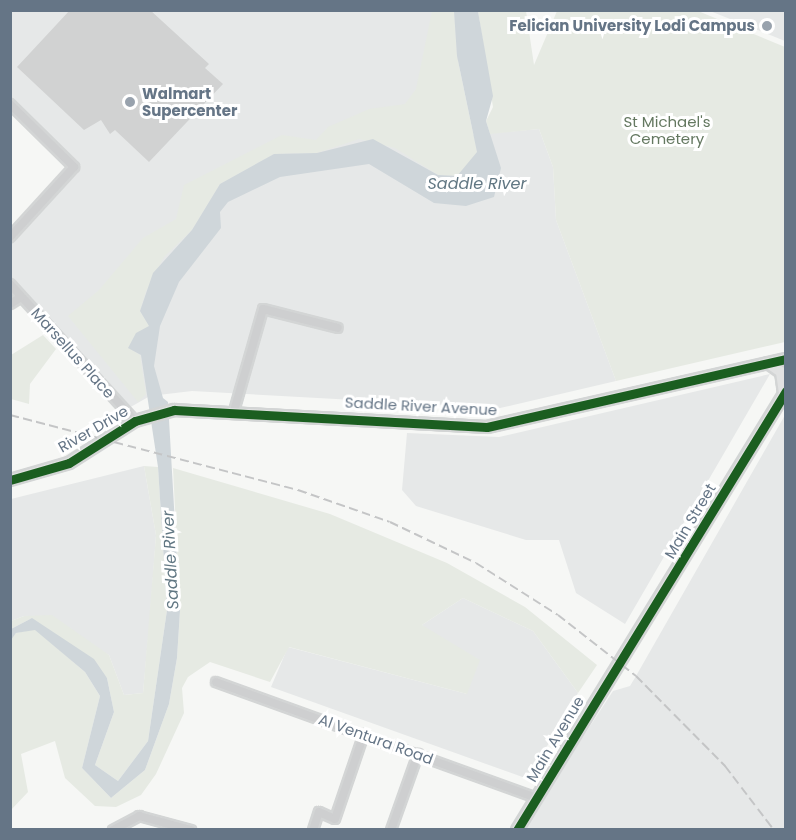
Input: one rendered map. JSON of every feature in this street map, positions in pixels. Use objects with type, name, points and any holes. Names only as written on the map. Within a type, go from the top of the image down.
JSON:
[{"type":"street","points":[[10,104],[74,167],[10,237]]},
{"type":"street","name":"Marsellus Place","points":[[10,284],[138,420]]},
{"type":"street","points":[[10,304],[21,297]]},
{"type":"street","points":[[234,411],[263,309],[338,328]]},
{"type":"street","name":"Saddle River Avenue","points":[[157,414],[177,410],[234,411],[487,427],[786,359]]},
{"type":"street","points":[[768,363],[781,372],[785,393]]},
{"type":"street","name":"Main Street","points":[[618,664],[785,393]]},
{"type":"street","name":"River Drive","points":[[10,480],[69,463],[138,420],[157,414]]},
{"type":"street","name":"Main Avenue","points":[[517,830],[618,664]]},
{"type":"street","name":"Al Ventura Road","points":[[216,682],[536,798]]},
{"type":"street","points":[[313,830],[319,812],[335,819],[364,734]]},
{"type":"street","points":[[391,830],[418,754]]},
{"type":"street","points":[[113,830],[139,816],[185,828]]},
{"type":"shaded area","points":[[11,11],[457,11],[460,136],[539,129],[553,167],[556,220],[616,381],[500,408],[192,391],[150,396],[127,409],[11,283],[10,240],[79,166],[11,102]]},
{"type":"shaded area","name":"Felician University Lodi Campus","points":[[710,11],[785,11],[785,41]]},
{"type":"shaded area","points":[[770,374],[625,624],[576,593],[559,540],[526,540],[416,506],[402,490],[407,433],[499,437]]},
{"type":"shaded area","points":[[785,415],[785,829],[522,830],[613,691],[630,686]]},
{"type":"shaded area","points":[[144,466],[156,535],[150,617],[143,693],[124,695],[109,655],[24,616],[11,621],[11,499]]},
{"type":"shaded area","points":[[463,598],[533,631],[578,693],[528,779],[271,687],[288,647],[467,694],[422,625]]},
{"type":"green space","points":[[432,11],[454,11],[457,56],[477,152],[468,166],[457,176],[438,175],[395,148],[359,139],[317,153],[274,154],[220,184],[192,230],[164,257],[146,291],[140,311],[149,326],[129,348],[140,355],[146,394],[138,402],[68,316],[99,290],[143,238],[176,219],[184,185],[282,135],[316,140],[328,127],[369,109],[405,104],[416,89]]},
{"type":"green space","name":"St Michael's Cemetery","points":[[478,11],[526,11],[534,65],[557,11],[698,11],[785,47],[785,342],[616,381],[556,220],[553,167],[539,129],[490,134],[486,121],[493,107]]},
{"type":"green space","points":[[43,335],[56,349],[30,384],[29,404],[11,399],[11,355]]},
{"type":"green space","points":[[144,466],[158,467],[167,610],[148,741],[118,781],[95,765],[114,712],[107,678],[32,618],[11,629],[11,621],[24,616],[52,615],[109,655],[124,695],[143,693],[156,535]]},
{"type":"green space","points":[[173,468],[330,514],[447,563],[525,607],[597,665],[578,693],[533,631],[463,598],[422,625],[480,660],[467,694],[289,647],[270,682],[210,662],[188,677],[182,688],[184,713],[156,774],[141,795],[116,807],[95,806],[65,778],[55,741],[21,754],[28,792],[11,810],[10,640],[16,633],[35,629],[85,672],[100,696],[82,768],[111,798],[145,770],[169,704],[177,658],[180,611]]},
{"type":"water","name":"Saddle River","points":[[454,11],[478,11],[493,96],[486,121],[501,168],[494,197],[466,206],[434,203],[369,164],[280,177],[228,202],[220,212],[221,228],[179,282],[160,326],[154,366],[163,398],[168,402],[180,611],[177,658],[169,704],[145,770],[111,798],[82,768],[100,696],[85,672],[35,630],[16,633],[11,640],[11,629],[32,618],[94,659],[107,678],[114,712],[95,765],[118,781],[148,741],[167,610],[158,467],[141,355],[128,348],[136,333],[149,326],[140,311],[153,273],[192,230],[220,184],[274,154],[317,153],[373,139],[438,175],[457,176],[477,152],[457,56]]},
{"type":"building","name":"Walmart Supercenter","points":[[70,10],[150,10],[209,64],[205,68],[223,84],[149,162],[115,130],[110,134],[101,120],[84,130],[17,67]]},
{"type":"railway","points":[[10,415],[298,490],[390,522],[476,563],[558,615],[636,676],[725,766],[774,830]]},
{"type":"cycle path","points":[[10,480],[69,463],[135,421],[174,410],[487,427],[786,359]]},
{"type":"cycle path","points":[[517,830],[786,391]]},
{"type":"place","name":"Felician University Lodi Campus","points":[[767,26]]},
{"type":"place","name":"Walmart Supercenter","points":[[130,102]]}]
